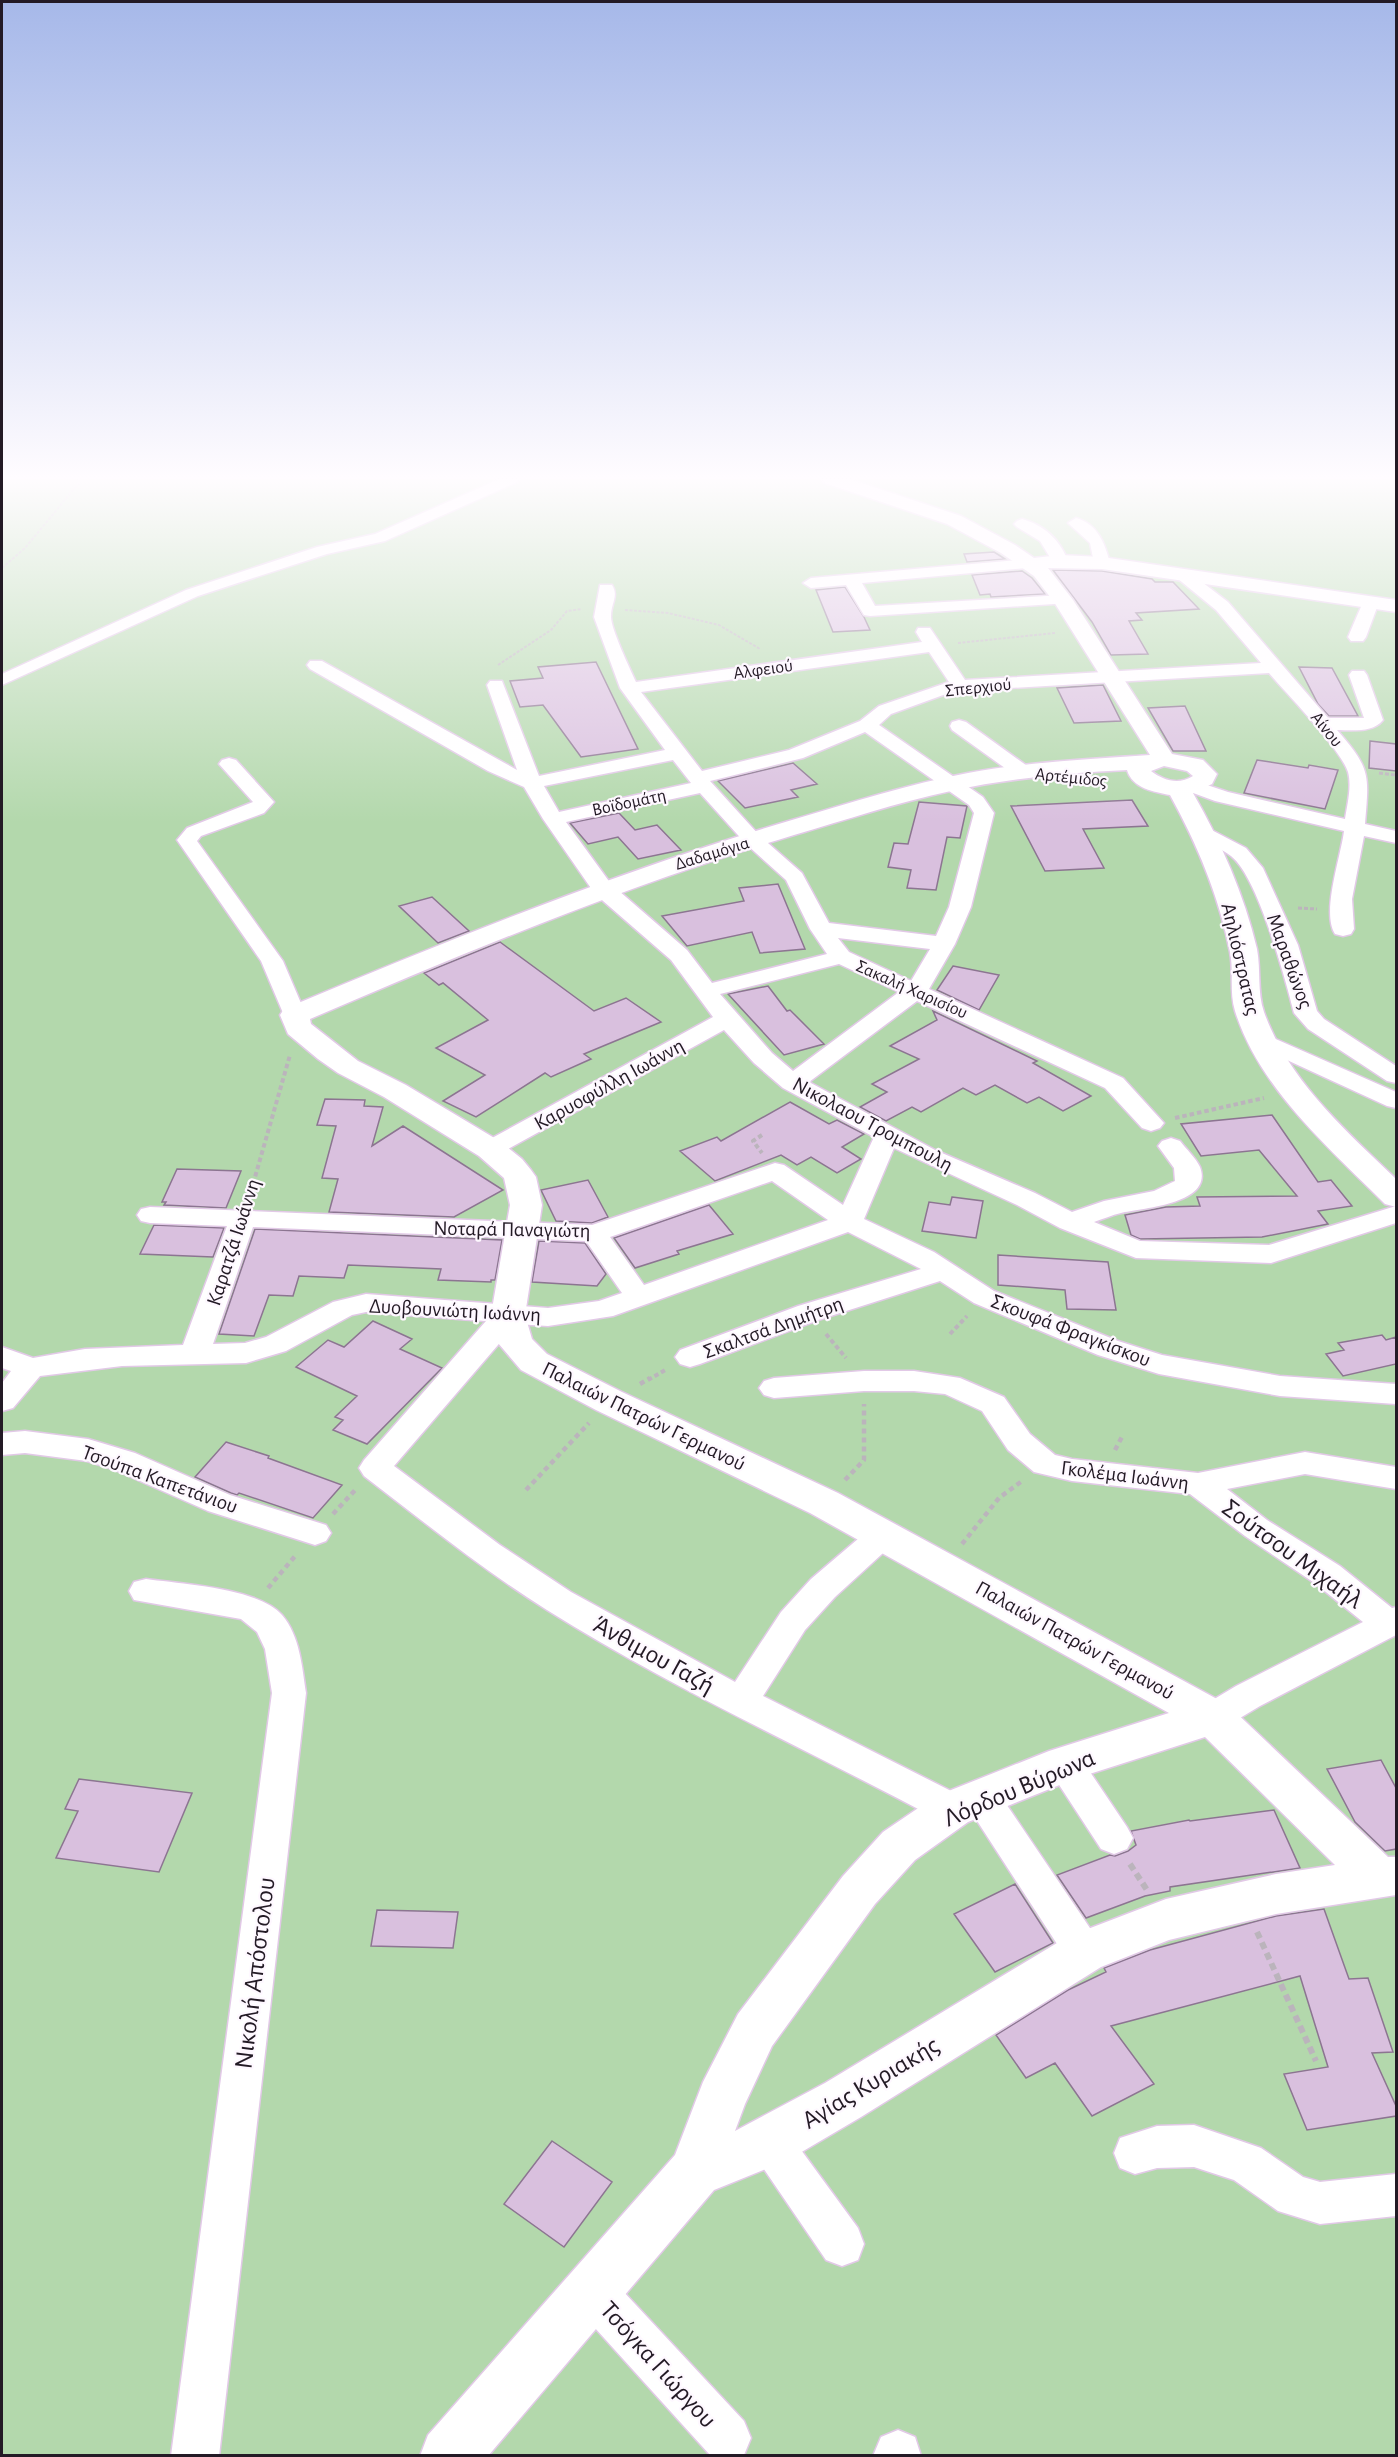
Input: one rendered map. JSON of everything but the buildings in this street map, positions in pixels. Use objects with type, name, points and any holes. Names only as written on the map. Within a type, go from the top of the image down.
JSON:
[{"type":"street","points":[[2,680],[191,594]]},
{"type":"street","name":"Σακαλή Χαρισίου","points":[[608,594],[602,617],[629,688],[701,782],[753,840],[795,877],[821,929],[842,957],[1114,1083],[1150,1123]]},
{"type":"street","points":[[860,594],[870,611],[1063,600]]},
{"type":"street","points":[[899,594],[960,686]]},
{"type":"street","name":"Αηλιόστρατας","points":[[1059,594],[1110,677],[1156,761],[1139,769],[1140,774],[1152,783],[1178,787],[1202,831],[1239,934],[1245,964],[1249,1011],[1262,1040],[1297,1091],[1396,1197]]},
{"type":"street","name":"Αίνου","points":[[1206,594],[1222,606],[1276,667],[1353,762],[1357,771],[1359,795],[1341,899],[1342,920]]},
{"type":"street","points":[[1313,594],[1396,606]]},
{"type":"street","points":[[1357,638],[1371,602]]},
{"type":"street","name":"Αλφειού","points":[[629,688],[933,646]]},
{"type":"street","points":[[316,665],[495,766],[532,783],[678,753]]},
{"type":"street","name":"Σπερχιού","points":[[701,782],[796,754],[867,724],[885,710],[942,689],[960,686],[1276,667]]},
{"type":"street","points":[[1323,724],[1366,724],[1374,720],[1358,675]]},
{"type":"street","name":"Νικολαου Τρομπουλη","points":[[496,685],[532,783],[553,819],[603,889],[679,955],[727,1019],[764,1058],[792,1083],[926,1155],[1026,1198],[1070,1222],[1136,1249],[1271,1254],[1396,1214]]},
{"type":"street","points":[[792,1083],[917,990],[944,944],[960,907],[984,813],[976,801],[867,724]]},
{"type":"street","name":"Αρτέμιδος","points":[[959,726],[1023,772],[1178,787],[1396,837]]},
{"type":"street","points":[[1156,761],[1186,762],[1205,774],[1204,779],[1178,787]]},
{"type":"street","name":"Δαδαμόγια","points":[[296,1021],[472,939],[603,889],[753,840],[951,783],[1023,772],[1156,761]]},
{"type":"street","name":"Παλαιών Πατρών Γερμανού","points":[[229,764],[264,802],[263,805],[194,832],[187,840],[189,845],[272,961],[296,1021],[348,1067],[395,1091],[490,1149],[511,1166],[520,1177],[524,1187],[526,1205],[524,1231],[508,1315],[516,1343],[534,1362],[609,1401],[824,1503],[1213,1717],[1388,1877]]},
{"type":"street","name":"Βοϊδομάτη","points":[[553,819],[701,782]]},
{"type":"street","name":"Μαραθώνος","points":[[1202,831],[1226,842],[1239,852],[1253,868],[1287,945],[1306,1012],[1316,1024],[1396,1076]]},
{"type":"street","points":[[821,929],[944,944]]},
{"type":"street","points":[[706,991],[842,957]]},
{"type":"street","name":"Καρυοφύλλη Ιωάννη","points":[[490,1149],[727,1019]]},
{"type":"street","points":[[1262,1040],[1396,1101]]},
{"type":"street","points":[[849,1222],[883,1143]]},
{"type":"street","points":[[1070,1222],[1118,1206],[1153,1201],[1188,1185],[1187,1168],[1172,1146]]},
{"type":"street","name":"Νοταρά Παναγιώτη","points":[[150,1215],[594,1233],[775,1171],[849,1222]]},
{"type":"street","name":"Καρατζά Ιωάννη","points":[[195,1353],[243,1218]]},
{"type":"street","name":"Σκουφά Φραγκίσκου","points":[[849,1222],[924,1258],[984,1297],[1108,1348],[1159,1364],[1280,1386],[1396,1394]]},
{"type":"street","name":"Δυοβουνιώτη Ιωάννη","points":[[31,1368],[85,1359],[195,1353],[246,1353],[261,1349],[344,1308],[366,1304],[548,1317],[603,1310],[849,1222]]},
{"type":"street","points":[[594,1233],[639,1298]]},
{"type":"street","name":"Σκαλτσά Δημήτρη","points":[[690,1357],[808,1312],[943,1270]]},
{"type":"street","name":"Άνθιμου Γαζή","points":[[508,1315],[375,1468],[513,1572],[561,1602],[741,1701],[966,1803]]},
{"type":"street","points":[[2,1357],[31,1368],[2,1401]]},
{"type":"street","name":"Γκολέμα Ιωάννη","points":[[774,1388],[864,1381],[950,1384],[993,1404],[1019,1442],[1045,1464],[1072,1470],[1198,1484],[1305,1463],[1396,1478]]},
{"type":"street","name":"Τσούπα Καπετάνιου","points":[[2,1444],[26,1442],[88,1450],[123,1461],[219,1503],[315,1533]]},
{"type":"street","name":"Σούτσου Μιχαήλ","points":[[1198,1484],[1256,1528],[1328,1575],[1392,1622]]},
{"type":"street","points":[[741,1701],[793,1621],[822,1588],[884,1535]]},
{"type":"street","name":"Νικολή Απόστολου","points":[[146,1590],[250,1608],[270,1624],[282,1649],[289,1693],[195,2456]]},
{"type":"street","name":"Λόρδου Βύρωνα","points":[[696,2172],[720,2099],[755,2030],[859,1890],[899,1846],[966,1803],[1065,1764],[1213,1717],[1248,1695],[1392,1622]]},
{"type":"street","points":[[1065,1764],[1114,1838]]},
{"type":"street","points":[[966,1803],[1084,1952]]},
{"type":"street","name":"Αγίας Κυριακής","points":[[449,2456],[696,2172],[764,2145],[843,2100],[1084,1952],[1166,1920],[1243,1902],[1388,1877]]},
{"type":"street","points":[[720,2099],[726,2122],[737,2137],[764,2145],[842,2244]]},
{"type":"street","points":[[1135,2153],[1156,2147],[1194,2146],[1246,2163],[1293,2196],[1320,2203],[1396,2195]]},
{"type":"street","name":"Τσόγκα Γιώργου","points":[[592,2291],[727,2438]]},
{"type":"path","points":[[496,685],[494,677],[496,667],[551,630],[567,611],[604,609],[668,613],[719,625],[759,648],[780,667]]},
{"type":"path","points":[[933,646],[1081,631]]},
{"type":"path","points":[[1270,907],[1342,920]]},
{"type":"path","name":"Καρατζά Ιωάννη","points":[[243,1218],[276,1105],[296,1021]]},
{"type":"path","points":[[1150,1123],[1297,1091]]},
{"type":"path","points":[[808,1312],[864,1381],[864,1460],[824,1503]]},
{"type":"path","name":"Σκαλτσά Δημήτρη","points":[[526,1490],[609,1401],[690,1357]]},
{"type":"path","points":[[945,1568],[976,1523],[999,1498],[1045,1464]]},
{"type":"path","points":[[1114,1838],[1166,1920]]},
{"type":"path","points":[[1243,1902],[1316,2061]]},
{"type":"green space","points":[[2,594],[1396,594],[1396,2455],[2,2456]]}]
